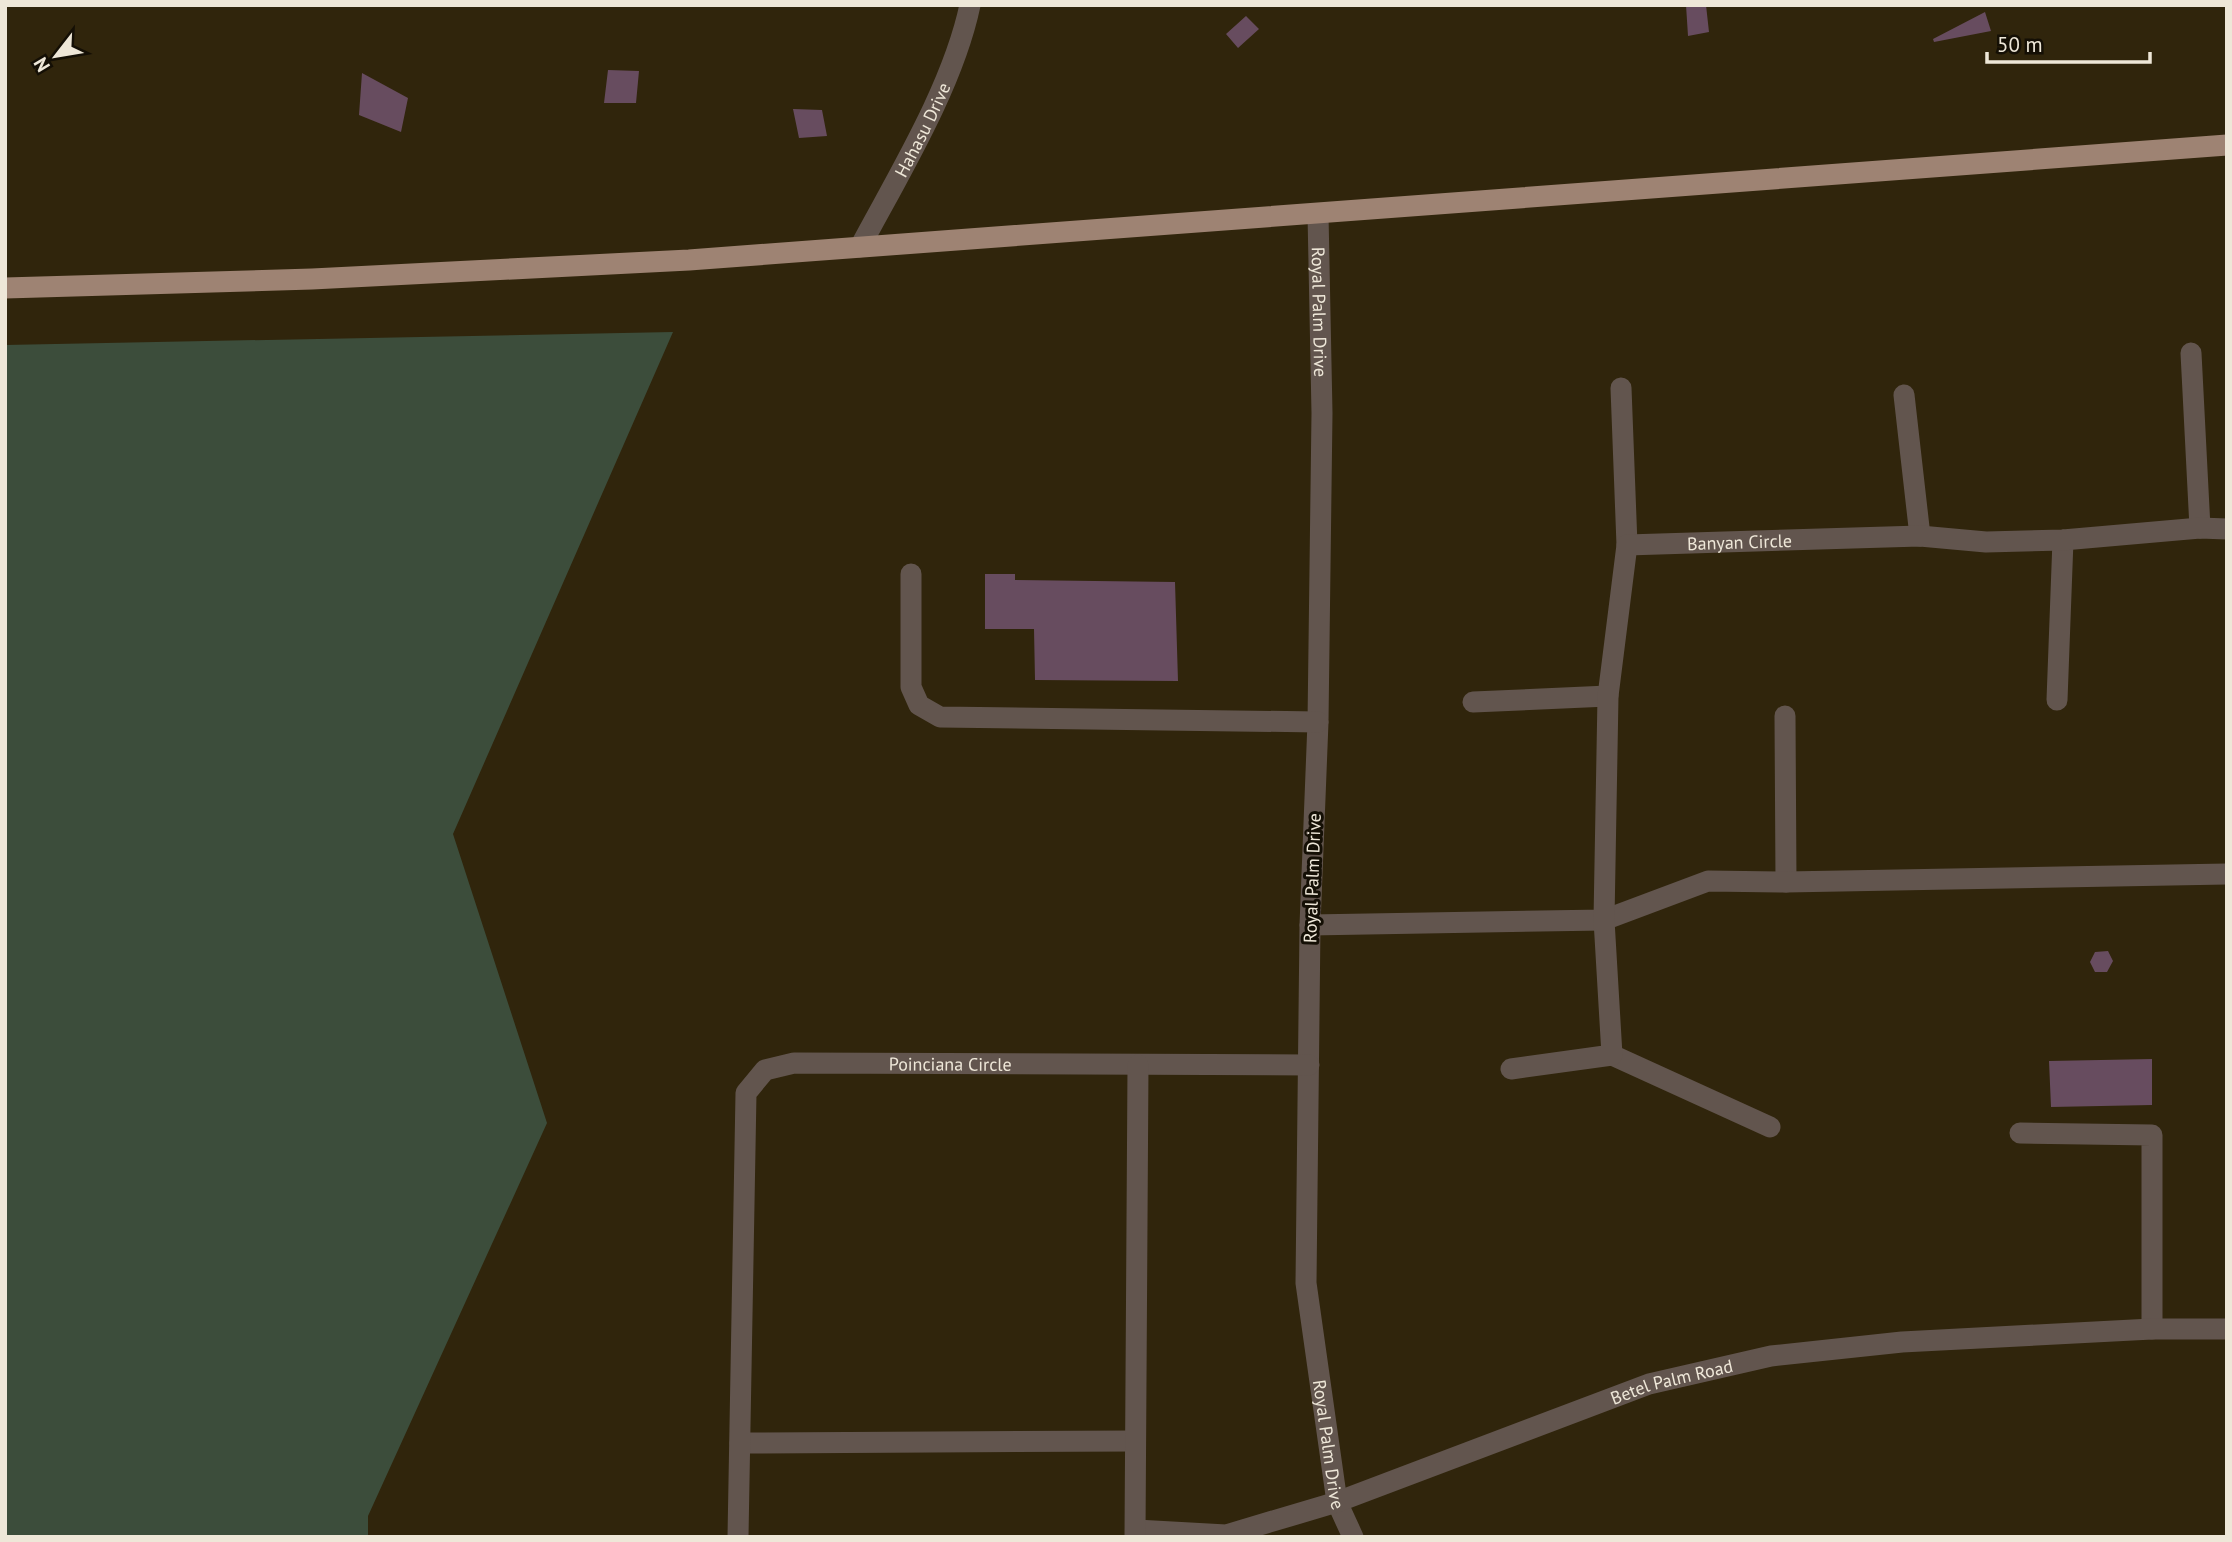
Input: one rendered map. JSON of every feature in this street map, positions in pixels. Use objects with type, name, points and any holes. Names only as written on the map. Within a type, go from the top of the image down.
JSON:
[{"type":"main road","points":[[5,288],[439,274],[689,260],[2227,145]]},
{"type":"street","name":"Hahasu Drive","points":[[860,247],[935,101],[964,33],[970,5]]},
{"type":"street","name":"Royal Palm Drive","points":[[1318,214],[1322,413],[1318,722],[1310,925],[1306,1283],[1337,1502],[1353,1537]]},
{"type":"street","points":[[2191,353],[2200,528]]},
{"type":"street","points":[[1612,1055],[1604,920],[1608,696],[1627,545],[1621,388]]},
{"type":"street","points":[[1904,395],[1920,536]]},
{"type":"street","name":"Banyan Circle","points":[[1627,545],[1920,536],[1986,542],[2063,540],[2200,528],[2227,529]]},
{"type":"street","points":[[2057,700],[2063,540]]},
{"type":"street","points":[[911,574],[911,687],[919,705],[940,717],[1318,722]]},
{"type":"street","points":[[1473,702],[1608,696]]},
{"type":"street","points":[[1785,716],[1786,882]]},
{"type":"street","points":[[1310,925],[1604,920],[1708,881],[2227,874]]},
{"type":"street","points":[[1511,1069],[1612,1055],[1769,1127]]},
{"type":"street","name":"Poinciana Circle","points":[[738,1537],[746,1093],[765,1070],[793,1063],[1309,1065]]},
{"type":"street","points":[[1136,1533],[1138,1065]]},
{"type":"street","points":[[2021,1133],[2152,1135],[2152,1329]]},
{"type":"street","name":"Betel Palm Road","points":[[1136,1533],[1226,1535],[1337,1502],[1649,1384],[1771,1356],[1902,1342],[2152,1329],[2227,1329]]},
{"type":"street","points":[[740,1443],[1135,1441]]},
{"type":"green space","points":[[673,332],[453,834],[547,1123],[368,1516],[368,1537],[5,1537],[5,345]]},
{"type":"building","points":[[1686,5],[1706,5],[1709,32],[1688,36]]},
{"type":"building","points":[[1985,12],[1991,31],[1934,42],[1933,39]]},
{"type":"building","points":[[1246,16],[1259,29],[1238,48],[1226,34]]},
{"type":"building","points":[[608,70],[639,71],[636,103],[604,103]]},
{"type":"building","points":[[362,73],[408,98],[401,132],[359,115]]},
{"type":"building","points":[[793,109],[822,110],[827,136],[799,138]]},
{"type":"building","points":[[985,574],[1015,574],[1015,580],[1175,582],[1178,681],[1035,680],[1034,629],[985,629]]},
{"type":"building","points":[[2108,951],[2113,961],[2107,972],[2095,972],[2090,962],[2095,952]]},
{"type":"building","points":[[2152,1059],[2152,1105],[2051,1107],[2049,1061]]}]
